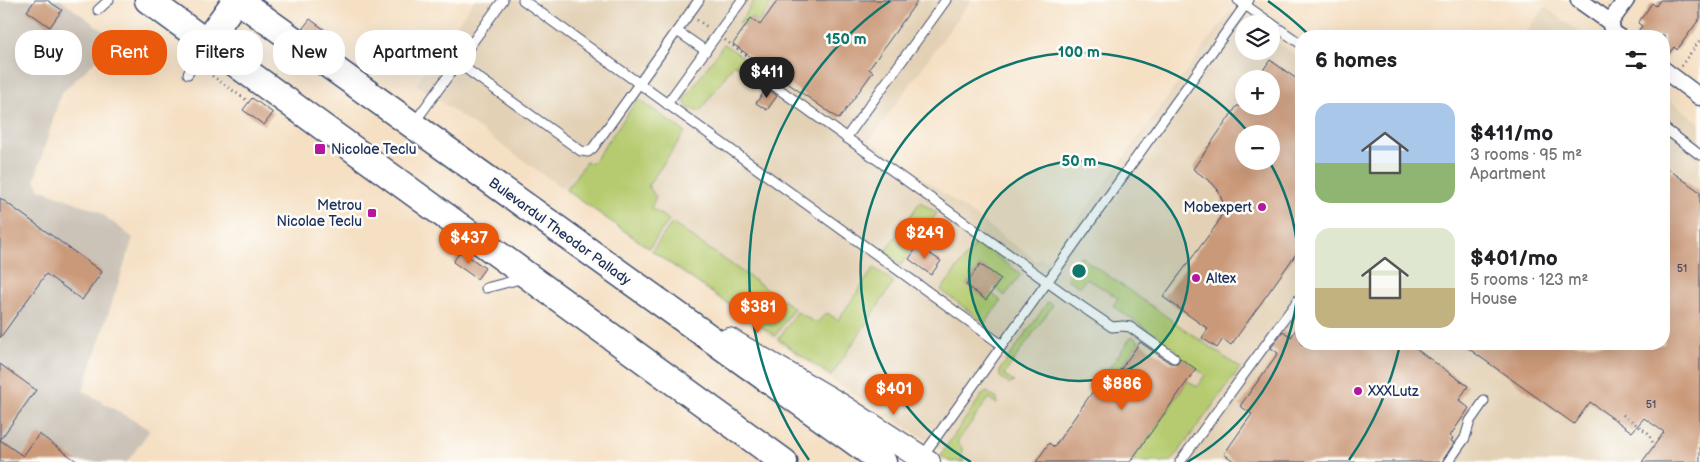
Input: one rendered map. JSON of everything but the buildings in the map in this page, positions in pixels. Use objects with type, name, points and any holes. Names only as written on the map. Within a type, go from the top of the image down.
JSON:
[{"type":"main road","points":[[148,0],[178,30]]},
{"type":"main road","points":[[216,30],[237,0]]},
{"type":"main road","name":"Bulevardul Theodor Pallady","points":[[237,0],[883,462]]},
{"type":"main road","points":[[234,75],[529,277],[784,462]]},
{"type":"street","points":[[1579,0],[1614,29],[1626,0]]},
{"type":"street","points":[[1670,76],[1700,98]]},
{"type":"street","points":[[659,302],[813,389],[925,460]]},
{"type":"lane","points":[[98,10],[109,0]]},
{"type":"lane","points":[[476,38],[503,0]]},
{"type":"lane","points":[[523,0],[1002,345]]},
{"type":"lane","points":[[475,75],[581,151],[588,152],[593,148],[699,0]]},
{"type":"lane","points":[[667,104],[742,0]]},
{"type":"lane","points":[[846,138],[946,0]]},
{"type":"lane","points":[[925,460],[1002,345],[1244,2],[1295,40]]},
{"type":"lane","points":[[677,31],[706,51]]},
{"type":"lane","points":[[755,72],[1112,327],[1130,327],[1174,358]]},
{"type":"lane","points":[[412,126],[449,75]]},
{"type":"lane","points":[[1670,132],[1700,155]]},
{"type":"lane","points":[[486,288],[529,277]]},
{"type":"lane","points":[[1180,462],[1295,304]]},
{"type":"lane","points":[[1448,462],[1465,438],[1470,421],[1484,401]]},
{"type":"path","points":[[1670,72],[1700,40]]},
{"type":"path","points":[[223,75],[249,102]]},
{"type":"path","points":[[1623,415],[1648,433],[1654,445]]},
{"type":"shaded area","points":[[0,0],[61,0],[102,30],[92,30],[92,64],[82,74],[82,30],[15,30],[15,75],[80,75],[61,93],[35,179],[40,189],[98,211],[133,238],[83,391],[150,430],[127,462],[0,462]]},
{"type":"shaded area","points":[[474,0],[971,0],[870,140],[1037,261],[1040,257],[1045,260],[1051,257],[1231,10],[1238,15],[1235,15],[1235,60],[1280,60],[1280,44],[1295,55],[1295,350],[1670,350],[1670,100],[1700,123],[1700,462],[961,462],[826,376],[416,84],[422,75],[476,75],[476,30],[453,30]]},
{"type":"shaded area","points":[[1545,7],[1576,30],[1528,30]]},
{"type":"green space","points":[[755,0],[774,0],[759,22],[751,17],[744,27],[739,23]]},
{"type":"green space","points":[[724,44],[750,62],[744,71],[734,64],[701,110],[689,108],[685,98]]},
{"type":"green space","points":[[638,99],[685,132],[648,186],[656,197],[651,208],[669,220],[649,248],[566,190],[586,162],[594,161]]},
{"type":"green space","points":[[920,202],[937,213],[901,265],[884,253]]},
{"type":"green space","points":[[672,223],[794,308],[775,336],[652,251]]},
{"type":"green space","points":[[977,242],[1021,274],[1005,296],[995,288],[1001,279],[980,265],[966,285],[986,299],[991,293],[1001,301],[985,323],[941,290]]},
{"type":"green space","points":[[1080,256],[1240,368],[1171,462],[1131,462],[1188,381],[1197,387],[1205,375],[1176,354],[1176,350],[1113,306],[1118,298],[1086,278],[1080,287],[1067,279],[1068,274]]},
{"type":"green space","points":[[874,268],[894,282],[831,376],[778,339],[797,312],[816,323],[827,313],[838,320]]},
{"type":"green space","points":[[1048,302],[1053,305],[1005,373],[1005,376],[1014,382],[1009,384],[1000,377],[1000,370]]},
{"type":"green space","points":[[1132,336],[1139,341],[1110,383],[1102,378]]},
{"type":"green space","points":[[987,392],[997,399],[997,404],[989,398],[957,442],[962,448],[964,462],[950,462],[941,454],[982,395]]},
{"type":"place","name":"Nicolae Teclu","points":[[320,149]]},
{"type":"place","name":"Mobexpert","points":[[1262,207]]},
{"type":"place","name":"Metrou Nicolae Teclu","points":[[372,213]]},
{"type":"place","name":"Altex","points":[[1196,278]]},
{"type":"place","name":"XXXLutz","points":[[1358,391]]}]
